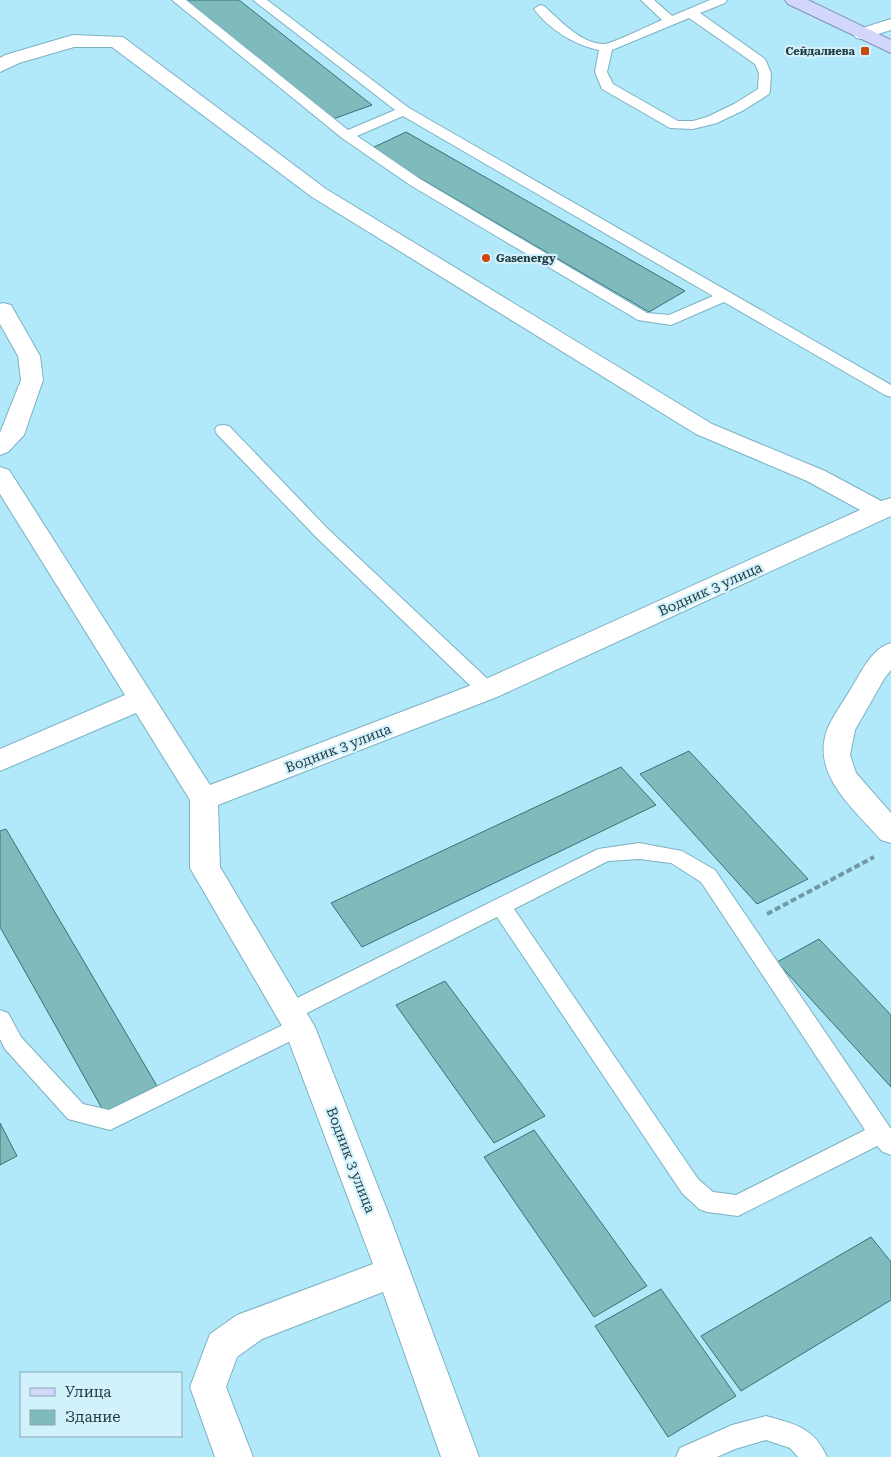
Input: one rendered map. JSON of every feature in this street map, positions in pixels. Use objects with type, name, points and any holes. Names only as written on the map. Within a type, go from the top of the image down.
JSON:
[{"type":"main road","points":[[794,0],[891,47]]},
{"type":"street","points":[[862,34],[891,24]]},
{"type":"street","points":[[0,66],[12,59],[72,41],[116,41],[318,193],[704,430],[816,476],[886,509]]},
{"type":"street","points":[[0,447],[12,435],[32,380],[29,356],[3,310]]},
{"type":"street","points":[[0,474],[204,799]]},
{"type":"street","name":"Водник 3 улица","points":[[460,1457],[374,1220],[295,1019],[205,868],[204,799],[488,690],[886,509]]},
{"type":"street","points":[[887,842],[843,777],[836,755],[841,730],[874,673],[891,652]]},
{"type":"street","points":[[0,761],[141,699]]},
{"type":"street","points":[[234,1457],[208,1387],[223,1346],[250,1327],[393,1272]]},
{"type":"lane","points":[[178,0],[347,135],[415,182],[643,317],[671,320],[723,297]]},
{"type":"lane","points":[[259,0],[404,111],[723,297],[891,392]]},
{"type":"lane","points":[[647,0],[672,22]]},
{"type":"lane","points":[[540,9],[576,40],[588,45],[606,48],[721,0]]},
{"type":"lane","points":[[606,48],[601,72],[607,86],[676,125],[693,125],[712,120],[739,107],[764,91],[765,73],[761,62],[691,13]]},
{"type":"lane","points":[[347,135],[404,111]]},
{"type":"lane","points":[[223,430],[322,533],[488,690]]},
{"type":"lane","points":[[0,1019],[7,1046],[76,1112],[110,1120],[501,906],[605,854],[639,851],[675,856],[708,876],[886,1139],[738,1206],[708,1202],[690,1186],[501,906]]},
{"type":"lane","points":[[689,1457],[732,1437],[766,1428],[798,1438],[814,1457]]},
{"type":"path","points":[[742,927],[887,842]]},
{"type":"building","points":[[186,0],[239,0],[372,105],[333,119]]},
{"type":"building","points":[[406,132],[685,291],[649,312],[370,149]]},
{"type":"building","points":[[689,751],[808,879],[757,904],[640,774]]},
{"type":"building","points":[[621,767],[656,805],[362,947],[331,903]]},
{"type":"building","points":[[6,829],[157,1086],[104,1112],[0,927],[0,831]]},
{"type":"building","points":[[819,939],[891,1015],[891,1087],[777,962]]},
{"type":"building","points":[[445,981],[545,1116],[494,1143],[396,1005]]},
{"type":"building","points":[[0,1123],[17,1156],[0,1165]]},
{"type":"building","points":[[534,1130],[647,1286],[594,1317],[484,1157]]},
{"type":"building","points":[[871,1237],[891,1262],[891,1300],[741,1391],[701,1336]]},
{"type":"building","points":[[661,1289],[736,1396],[668,1437],[595,1326]]},
{"type":"place","name":"Сейдалиева","points":[[865,51]]},
{"type":"place","name":"Gasenergy","points":[[486,258]]}]
